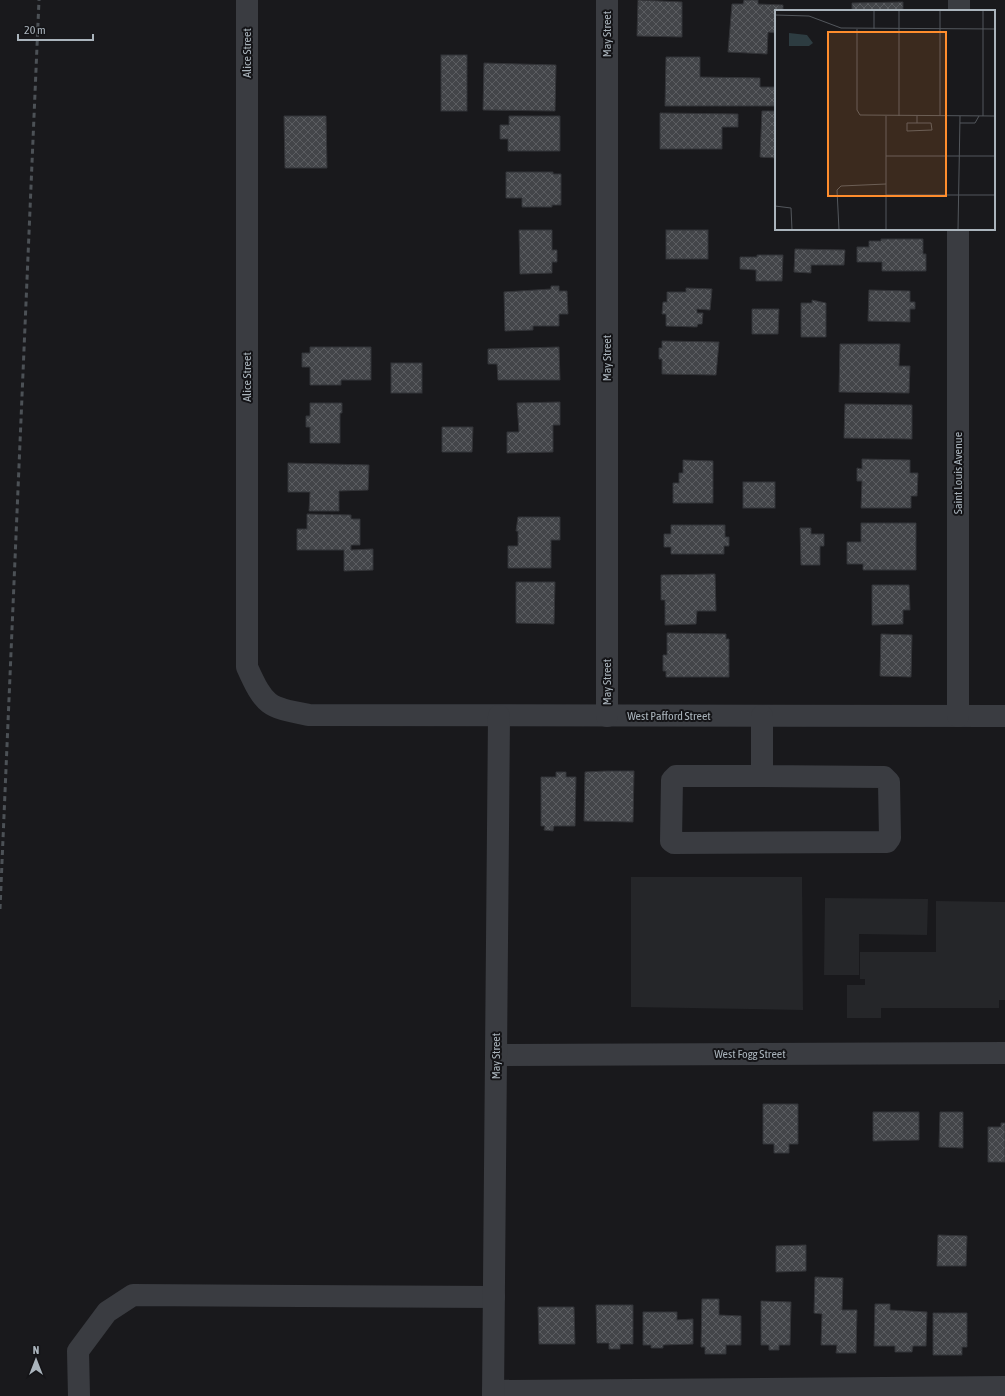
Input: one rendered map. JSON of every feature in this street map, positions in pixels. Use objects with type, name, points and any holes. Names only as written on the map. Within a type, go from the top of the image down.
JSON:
[{"type":"street","name":"Alice Street","points":[[247,0],[247,667],[259,694],[277,709],[309,715]]},
{"type":"street","name":"May Street","points":[[607,0],[607,716]]},
{"type":"street","name":"Saint Louis Avenue","points":[[958,230],[958,716]]},
{"type":"street","name":"West Pafford Street","points":[[309,715],[1005,716]]},
{"type":"street","name":"May Street","points":[[493,1394],[499,716]]},
{"type":"street","points":[[762,716],[762,776]]},
{"type":"street","points":[[676,776],[762,776],[884,777],[889,782],[890,838],[887,842],[674,844],[671,841],[672,780],[676,776]]},
{"type":"street","name":"West Fogg Street","points":[[496,1055],[1005,1053]]},
{"type":"street","points":[[79,1396],[78,1351],[107,1312],[133,1295],[494,1297]]},
{"type":"street","points":[[493,1394],[1005,1387]]},
{"type":"shaded area","points":[[631,877],[802,877],[803,1010],[631,1007]]},
{"type":"shaded area","points":[[825,898],[928,899],[927,935],[859,934],[859,975],[824,975]]},
{"type":"shaded area","points":[[936,901],[1005,902],[1005,1000],[999,1000],[999,1008],[881,1008],[881,1018],[847,1018],[847,985],[865,985],[865,979],[860,979],[860,952],[936,952]]},
{"type":"building","points":[[638,0],[682,2],[682,37],[637,36]]},
{"type":"building","points":[[744,0],[758,0],[758,4],[783,5],[783,10],[775,10],[775,33],[768,32],[767,54],[728,52],[732,4],[743,4]]},
{"type":"building","points":[[903,2],[903,10],[852,10],[852,3]]},
{"type":"building","points":[[441,55],[467,55],[467,111],[441,111]]},
{"type":"building","points":[[666,57],[700,57],[700,77],[760,78],[760,87],[775,87],[775,106],[665,106]]},
{"type":"building","points":[[484,63],[556,65],[555,111],[483,110]]},
{"type":"building","points":[[762,111],[775,111],[775,158],[760,157]]},
{"type":"building","points":[[660,113],[738,114],[738,127],[722,127],[722,149],[660,149]]},
{"type":"building","points":[[284,116],[326,116],[327,168],[285,168]]},
{"type":"building","points":[[509,116],[560,116],[560,151],[508,151],[508,139],[500,139],[500,125],[509,125]]},
{"type":"building","points":[[506,172],[553,172],[553,174],[561,174],[561,205],[552,205],[552,207],[522,207],[522,198],[506,198]]},
{"type":"building","points":[[519,230],[552,230],[552,250],[557,250],[557,262],[552,262],[552,273],[520,274]]},
{"type":"building","points":[[666,230],[708,230],[708,259],[666,259]]},
{"type":"building","points":[[881,239],[923,239],[923,254],[926,254],[926,271],[882,271],[882,262],[857,262],[857,247],[869,247],[869,241],[881,241]]},
{"type":"building","points":[[795,249],[845,250],[844,265],[811,265],[811,273],[794,272]]},
{"type":"building","points":[[757,255],[783,255],[782,281],[756,281],[756,270],[740,269],[740,257],[757,257]]},
{"type":"building","points":[[551,286],[559,286],[559,291],[567,291],[568,314],[559,314],[559,326],[533,326],[533,330],[505,331],[504,292],[551,289]]},
{"type":"building","points":[[686,288],[712,289],[710,310],[697,309],[697,313],[703,313],[702,324],[698,324],[697,327],[666,326],[666,314],[662,314],[663,302],[667,302],[667,292],[686,292]]},
{"type":"building","points":[[869,290],[910,291],[910,302],[915,302],[915,309],[910,309],[910,322],[868,321]]},
{"type":"building","points":[[812,300],[826,303],[826,337],[801,337],[801,303],[812,303]]},
{"type":"building","points":[[752,309],[779,309],[778,334],[752,334]]},
{"type":"building","points":[[662,341],[719,342],[716,375],[662,374],[662,359],[659,359],[659,348],[662,348]]},
{"type":"building","points":[[840,344],[900,344],[899,366],[910,366],[909,393],[839,392]]},
{"type":"building","points":[[310,347],[371,347],[371,380],[341,380],[341,385],[310,385],[310,367],[302,367],[302,353],[310,353]]},
{"type":"building","points":[[559,347],[560,380],[498,380],[497,364],[488,364],[488,349]]},
{"type":"building","points":[[391,363],[422,363],[422,393],[391,393]]},
{"type":"building","points":[[560,402],[560,425],[553,425],[553,452],[507,453],[507,432],[519,432],[517,403]]},
{"type":"building","points":[[310,403],[342,403],[342,413],[340,413],[340,443],[310,443],[310,427],[306,427],[306,416],[310,416]]},
{"type":"building","points":[[845,404],[912,405],[912,439],[844,438]]},
{"type":"building","points":[[442,427],[473,427],[472,452],[442,452]]},
{"type":"building","points":[[862,459],[910,460],[910,473],[918,473],[917,496],[911,496],[911,508],[861,508],[862,481],[857,481],[857,468],[862,469]]},
{"type":"building","points":[[683,460],[713,461],[713,503],[673,503],[673,483],[679,483],[679,473],[683,473]]},
{"type":"building","points":[[288,463],[369,465],[368,490],[339,491],[339,511],[309,511],[310,492],[288,492]]},
{"type":"building","points":[[743,482],[775,482],[775,508],[743,508]]},
{"type":"building","points":[[307,514],[351,515],[351,519],[360,519],[360,545],[351,545],[351,550],[373,549],[373,570],[344,571],[344,550],[297,550],[297,529],[307,529]]},
{"type":"building","points":[[518,517],[560,517],[560,540],[551,540],[551,568],[508,568],[508,546],[518,546],[518,531],[516,531]]},
{"type":"building","points":[[861,523],[916,523],[916,570],[863,570],[863,564],[847,564],[847,542],[861,542]]},
{"type":"building","points":[[671,525],[725,525],[725,537],[729,537],[729,546],[724,546],[724,554],[671,554],[671,547],[664,547],[664,534],[671,534]]},
{"type":"building","points":[[800,528],[811,528],[811,534],[824,534],[824,546],[820,546],[820,565],[801,565]]},
{"type":"building","points":[[715,574],[716,611],[697,611],[696,624],[665,625],[665,600],[661,600],[661,575]]},
{"type":"building","points":[[516,582],[555,582],[554,624],[516,623]]},
{"type":"building","points":[[872,585],[909,585],[910,610],[903,610],[903,624],[872,625]]},
{"type":"building","points":[[667,633],[726,634],[726,639],[729,639],[729,677],[666,677],[666,671],[663,671],[663,655],[667,655]]},
{"type":"building","points":[[881,634],[912,635],[911,677],[880,676]]},
{"type":"building","points":[[634,771],[633,822],[584,821],[585,772]]},
{"type":"building","points":[[556,772],[566,772],[566,777],[576,777],[575,826],[554,826],[553,831],[544,830],[545,826],[541,826],[541,777],[556,777]]},
{"type":"building","points":[[763,1104],[798,1104],[798,1144],[789,1144],[789,1153],[774,1153],[774,1144],[763,1144]]},
{"type":"building","points":[[873,1112],[919,1112],[919,1140],[873,1141]]},
{"type":"building","points":[[940,1112],[963,1112],[963,1148],[939,1147]]},
{"type":"building","points":[[1001,1123],[1005,1123],[1005,1162],[988,1162],[988,1127],[1001,1127]]},
{"type":"building","points":[[938,1235],[967,1236],[966,1266],[937,1266]]},
{"type":"building","points":[[806,1245],[806,1271],[776,1272],[776,1246]]},
{"type":"building","points":[[815,1277],[843,1278],[842,1310],[857,1310],[856,1353],[836,1353],[837,1345],[821,1345],[822,1314],[814,1313]]},
{"type":"building","points":[[702,1299],[719,1299],[719,1315],[741,1316],[741,1345],[726,1345],[726,1354],[705,1354],[705,1347],[701,1347]]},
{"type":"building","points":[[761,1301],[791,1302],[790,1345],[779,1345],[779,1350],[769,1350],[769,1345],[761,1345]]},
{"type":"building","points":[[875,1304],[890,1304],[890,1310],[927,1312],[926,1346],[913,1346],[912,1352],[895,1352],[895,1346],[874,1346]]},
{"type":"building","points":[[596,1305],[633,1305],[633,1344],[620,1344],[620,1349],[609,1349],[609,1343],[597,1343]]},
{"type":"building","points":[[538,1307],[574,1307],[575,1344],[539,1344]]},
{"type":"building","points":[[643,1312],[677,1312],[677,1320],[693,1319],[693,1344],[663,1345],[663,1348],[651,1348],[651,1345],[643,1345]]},
{"type":"building","points":[[933,1313],[967,1313],[967,1347],[962,1347],[962,1355],[933,1355]]},
{"type":"railway","points":[[0,909],[39,0]]}]
